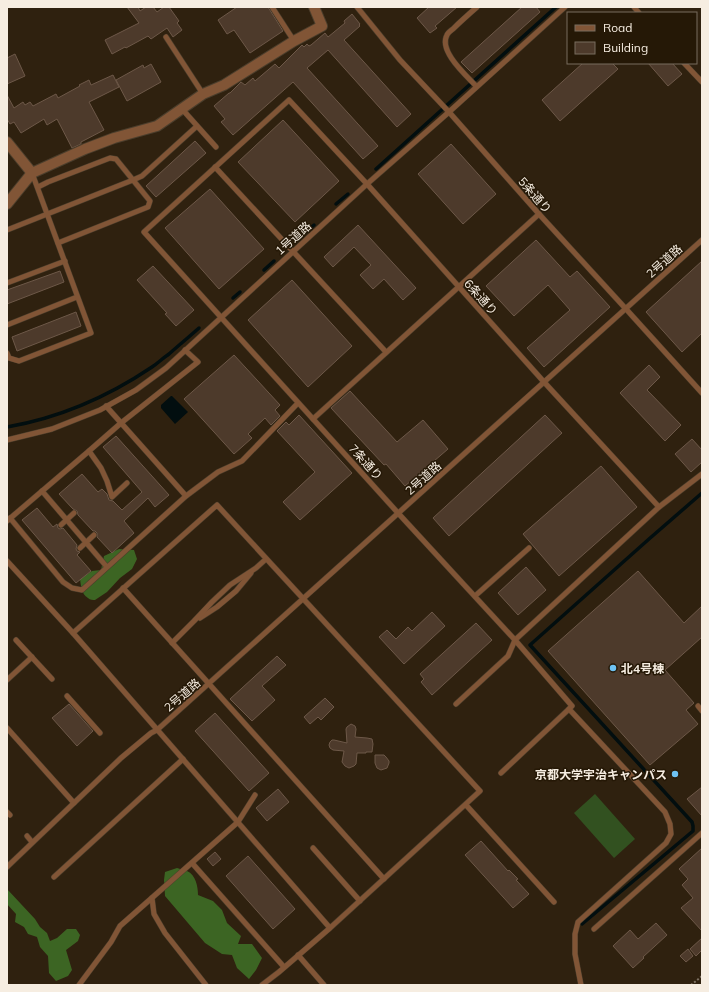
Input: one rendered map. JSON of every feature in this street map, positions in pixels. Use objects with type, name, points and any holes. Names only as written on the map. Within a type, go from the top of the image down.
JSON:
[{"type":"street","points":[[7,204],[32,173],[85,149],[114,138],[157,126],[203,94],[224,85],[294,41],[322,26],[314,7]]},
{"type":"street","points":[[7,142],[32,173]]},
{"type":"lane","points":[[272,7],[294,41]]},
{"type":"lane","name":"5条通り","points":[[356,7],[400,60],[449,111],[539,214],[702,393]]},
{"type":"lane","points":[[476,86],[455,63],[446,47],[445,42],[447,34],[477,7]]},
{"type":"lane","name":"1号道路","points":[[7,440],[52,429],[100,410],[136,390],[166,368],[367,184],[565,7]]},
{"type":"lane","points":[[166,37],[203,94]]},
{"type":"lane","points":[[685,64],[702,82]]},
{"type":"lane","name":"6条通り","points":[[216,167],[289,100],[367,184],[544,382],[659,507]]},
{"type":"lane","points":[[182,109],[216,147]]},
{"type":"lane","points":[[7,230],[142,176],[197,126]]},
{"type":"lane","points":[[38,188],[48,182],[110,158],[116,159],[150,201],[148,207],[58,243]]},
{"type":"lane","points":[[216,167],[386,352]]},
{"type":"lane","name":"7条通り","points":[[216,167],[144,232],[515,640],[571,707],[665,812],[670,824],[671,834],[666,843],[578,922],[575,934],[575,954],[581,985]]},
{"type":"lane","points":[[7,353],[9,358],[19,361],[91,333],[32,173]]},
{"type":"lane","points":[[313,419],[539,214]]},
{"type":"lane","name":"2号道路","points":[[7,866],[121,758],[151,733],[157,730],[209,685],[702,240]]},
{"type":"lane","points":[[7,283],[64,261]]},
{"type":"lane","points":[[7,324],[77,297]]},
{"type":"lane","points":[[185,350],[198,362],[121,423],[8,519],[63,582],[72,588],[82,590],[186,496],[218,472],[242,461],[298,402]]},
{"type":"lane","points":[[106,406],[186,496]]},
{"type":"lane","points":[[89,451],[101,468],[112,497],[127,483]]},
{"type":"lane","points":[[456,704],[508,656],[515,640],[659,507],[702,474]]},
{"type":"lane","points":[[42,491],[107,567]]},
{"type":"lane","points":[[73,632],[217,505],[480,791],[330,928],[262,985]]},
{"type":"lane","points":[[61,525],[74,513]]},
{"type":"lane","points":[[80,548],[94,535]]},
{"type":"lane","points":[[475,596],[529,548]]},
{"type":"lane","points":[[172,643],[212,602],[230,586],[256,568],[266,559]]},
{"type":"lane","points":[[7,561],[73,632],[330,928]]},
{"type":"lane","points":[[194,621],[217,607],[236,592],[256,568]]},
{"type":"lane","points":[[123,588],[384,879]]},
{"type":"lane","points":[[16,640],[52,679]]},
{"type":"lane","points":[[7,680],[32,657]]},
{"type":"lane","points":[[67,696],[100,733]]},
{"type":"lane","points":[[698,706],[702,711]]},
{"type":"lane","points":[[501,773],[571,707]]},
{"type":"lane","points":[[7,728],[74,802]]},
{"type":"lane","points":[[54,877],[183,759]]},
{"type":"lane","points":[[79,985],[111,942],[120,926],[238,822],[255,795]]},
{"type":"lane","points":[[466,805],[554,902]]},
{"type":"lane","points":[[594,929],[702,833]]},
{"type":"lane","points":[[27,836],[32,842]]},
{"type":"lane","points":[[313,848],[360,901]]},
{"type":"lane","points":[[192,863],[284,967]]},
{"type":"lane","points":[[152,898],[154,914],[165,933],[206,985]]},
{"type":"lane","points":[[298,955],[324,985]]},
{"type":"path","points":[[691,985],[702,976]]},
{"type":"green space","points":[[119,549],[134,550],[137,559],[132,569],[120,578],[107,592],[95,600],[89,599],[83,592],[80,579],[92,571],[101,570],[104,556]]},
{"type":"green space","points":[[595,794],[635,839],[614,858],[574,813]]},
{"type":"green space","points":[[177,868],[187,871],[193,875],[197,885],[198,895],[213,901],[222,910],[227,923],[241,936],[238,944],[252,944],[262,958],[256,970],[249,979],[237,968],[232,955],[222,954],[205,943],[165,896],[165,872]]},
{"type":"green space","points":[[7,889],[47,933],[50,941],[57,938],[67,929],[76,929],[80,935],[78,941],[66,950],[72,970],[68,976],[56,981],[49,973],[48,956],[40,947],[37,937],[28,934],[24,927],[15,922],[16,914],[7,904]]},
{"type":"shaded area","points":[[171,396],[188,412],[175,424],[161,408],[161,405]]},
{"type":"building","points":[[127,7],[138,7],[140,11],[146,7],[153,7],[157,12],[164,7],[169,7],[179,21],[177,23],[182,30],[173,37],[167,28],[151,39],[148,36],[112,54],[105,40],[139,23]]},
{"type":"building","points":[[237,7],[268,7],[283,31],[250,53],[234,30],[227,34],[218,20]]},
{"type":"building","points":[[429,7],[457,7],[435,26],[437,28],[430,33],[417,18]]},
{"type":"building","points":[[522,7],[536,7],[540,12],[472,73],[461,62]]},
{"type":"building","points":[[352,14],[360,26],[344,40],[411,114],[397,127],[328,50],[307,68],[378,146],[363,159],[293,82],[233,135],[221,122],[225,119],[214,106],[241,82],[245,85],[253,78],[255,81],[275,64],[279,68],[302,45],[304,47],[307,44],[309,46],[311,45],[325,33],[328,37],[345,23],[344,21]]},
{"type":"building","points":[[15,54],[25,76],[7,84],[7,58]]},
{"type":"building","points":[[151,64],[161,82],[127,101],[116,80],[143,65],[144,68]]},
{"type":"building","points":[[582,64],[613,64],[618,69],[560,121],[542,100]]},
{"type":"building","points":[[649,64],[673,64],[682,74],[668,86]]},
{"type":"building","points":[[113,75],[119,87],[89,102],[104,130],[72,148],[57,119],[47,125],[44,119],[21,133],[14,122],[10,124],[7,119],[7,95],[14,108],[23,102],[25,105],[30,102],[33,106],[56,94],[58,98],[89,80],[91,85]]},
{"type":"building","points":[[283,120],[339,181],[295,222],[238,162]]},
{"type":"building","points":[[195,141],[206,153],[156,197],[146,186]]},
{"type":"building","points":[[451,144],[496,194],[463,224],[418,174]]},
{"type":"building","points":[[210,189],[264,249],[219,289],[165,228]]},
{"type":"building","points":[[358,225],[416,288],[403,300],[384,279],[373,289],[360,275],[371,265],[354,247],[333,267],[324,257]]},
{"type":"building","points":[[536,240],[570,277],[577,271],[610,307],[544,367],[527,348],[570,310],[548,285],[514,316],[486,286]]},
{"type":"building","points":[[702,261],[702,333],[682,352],[646,312]]},
{"type":"building","points":[[153,266],[194,310],[176,326],[165,314],[167,313],[137,280]]},
{"type":"building","points":[[60,271],[64,282],[7,304],[7,290]]},
{"type":"building","points":[[292,280],[352,346],[308,387],[248,320]]},
{"type":"building","points":[[76,312],[81,326],[17,351],[12,337]]},
{"type":"building","points":[[234,355],[280,405],[275,410],[280,416],[271,425],[265,418],[248,434],[252,438],[234,454],[184,399]]},
{"type":"building","points":[[649,365],[660,377],[647,390],[681,425],[665,441],[620,393]]},
{"type":"building","points":[[350,391],[397,442],[423,420],[448,449],[405,486],[386,464],[384,465],[331,408]]},
{"type":"building","points":[[299,415],[352,473],[300,520],[283,502],[315,472],[277,431],[286,422],[289,425]]},
{"type":"building","points":[[545,415],[562,433],[449,536],[433,518]]},
{"type":"building","points":[[116,436],[169,495],[155,507],[148,498],[124,521],[134,533],[112,553],[97,537],[97,533],[93,531],[78,515],[77,511],[73,509],[59,494],[82,474],[98,492],[102,489],[107,494],[109,500],[113,501],[122,510],[142,492],[103,447]]},
{"type":"building","points":[[692,439],[702,450],[702,462],[691,472],[675,454]]},
{"type":"building","points":[[601,466],[637,507],[559,576],[523,534]]},
{"type":"building","points":[[37,508],[53,527],[57,524],[58,528],[63,528],[77,545],[76,549],[80,552],[77,555],[91,571],[76,583],[22,520]]},
{"type":"building","points":[[526,567],[546,590],[518,615],[498,593]]},
{"type":"building","name":"北4号棟","points":[[638,571],[684,623],[702,606],[702,637],[665,670],[694,703],[686,710],[698,724],[650,765],[548,651]]},
{"type":"building","points":[[432,612],[445,626],[404,664],[379,637],[387,630],[396,639],[408,627],[412,631]]},
{"type":"building","points":[[476,623],[492,640],[432,695],[421,682],[424,679],[420,674]]},
{"type":"building","points":[[277,656],[286,665],[262,686],[275,700],[252,721],[230,699]]},
{"type":"building","points":[[325,698],[334,707],[321,720],[318,717],[310,724],[304,717]]},
{"type":"building","points":[[69,704],[93,731],[77,746],[52,718]]},
{"type":"building","points":[[215,713],[269,773],[249,791],[195,731]]},
{"type":"building","points":[[351,724],[355,726],[356,729],[355,737],[372,739],[373,744],[372,752],[357,753],[356,764],[349,768],[342,762],[344,751],[333,750],[329,745],[332,740],[347,743],[346,729]]},
{"type":"building","points":[[375,755],[384,755],[386,757],[389,761],[387,768],[381,770],[377,768],[375,763]]},
{"type":"building","points":[[702,787],[702,816],[687,799]]},
{"type":"building","points":[[278,789],[289,802],[267,821],[256,808]]},
{"type":"building","points":[[481,841],[508,871],[509,870],[518,879],[516,880],[529,894],[513,908],[465,855]]},
{"type":"building","points":[[702,848],[702,931],[681,908],[693,898],[682,885],[688,879],[679,869]]},
{"type":"building","points":[[215,852],[221,859],[213,866],[207,859]]},
{"type":"building","points":[[248,856],[295,909],[273,929],[226,876]]},
{"type":"building","points":[[656,923],[667,935],[633,968],[613,946],[630,930],[638,939]]},
{"type":"building","points":[[702,938],[702,950],[696,956],[690,949]]},
{"type":"building","points":[[688,949],[693,956],[686,962],[680,956]]},
{"type":"waterway","points":[[376,169],[556,7]]},
{"type":"waterway","points":[[336,204],[348,194]]},
{"type":"waterway","points":[[303,234],[314,225]]},
{"type":"waterway","points":[[264,270],[274,261]]},
{"type":"waterway","points":[[233,298],[240,292]]},
{"type":"waterway","points":[[7,427],[46,418],[64,412],[119,387],[136,378],[169,354],[199,328]]},
{"type":"waterway","points":[[582,924],[693,831],[693,826],[692,822],[530,645],[702,493]]},
{"type":"place","name":"北4号棟","points":[[613,668]]},
{"type":"place","name":"京都大学宇治キャンパス","points":[[675,774]]}]
